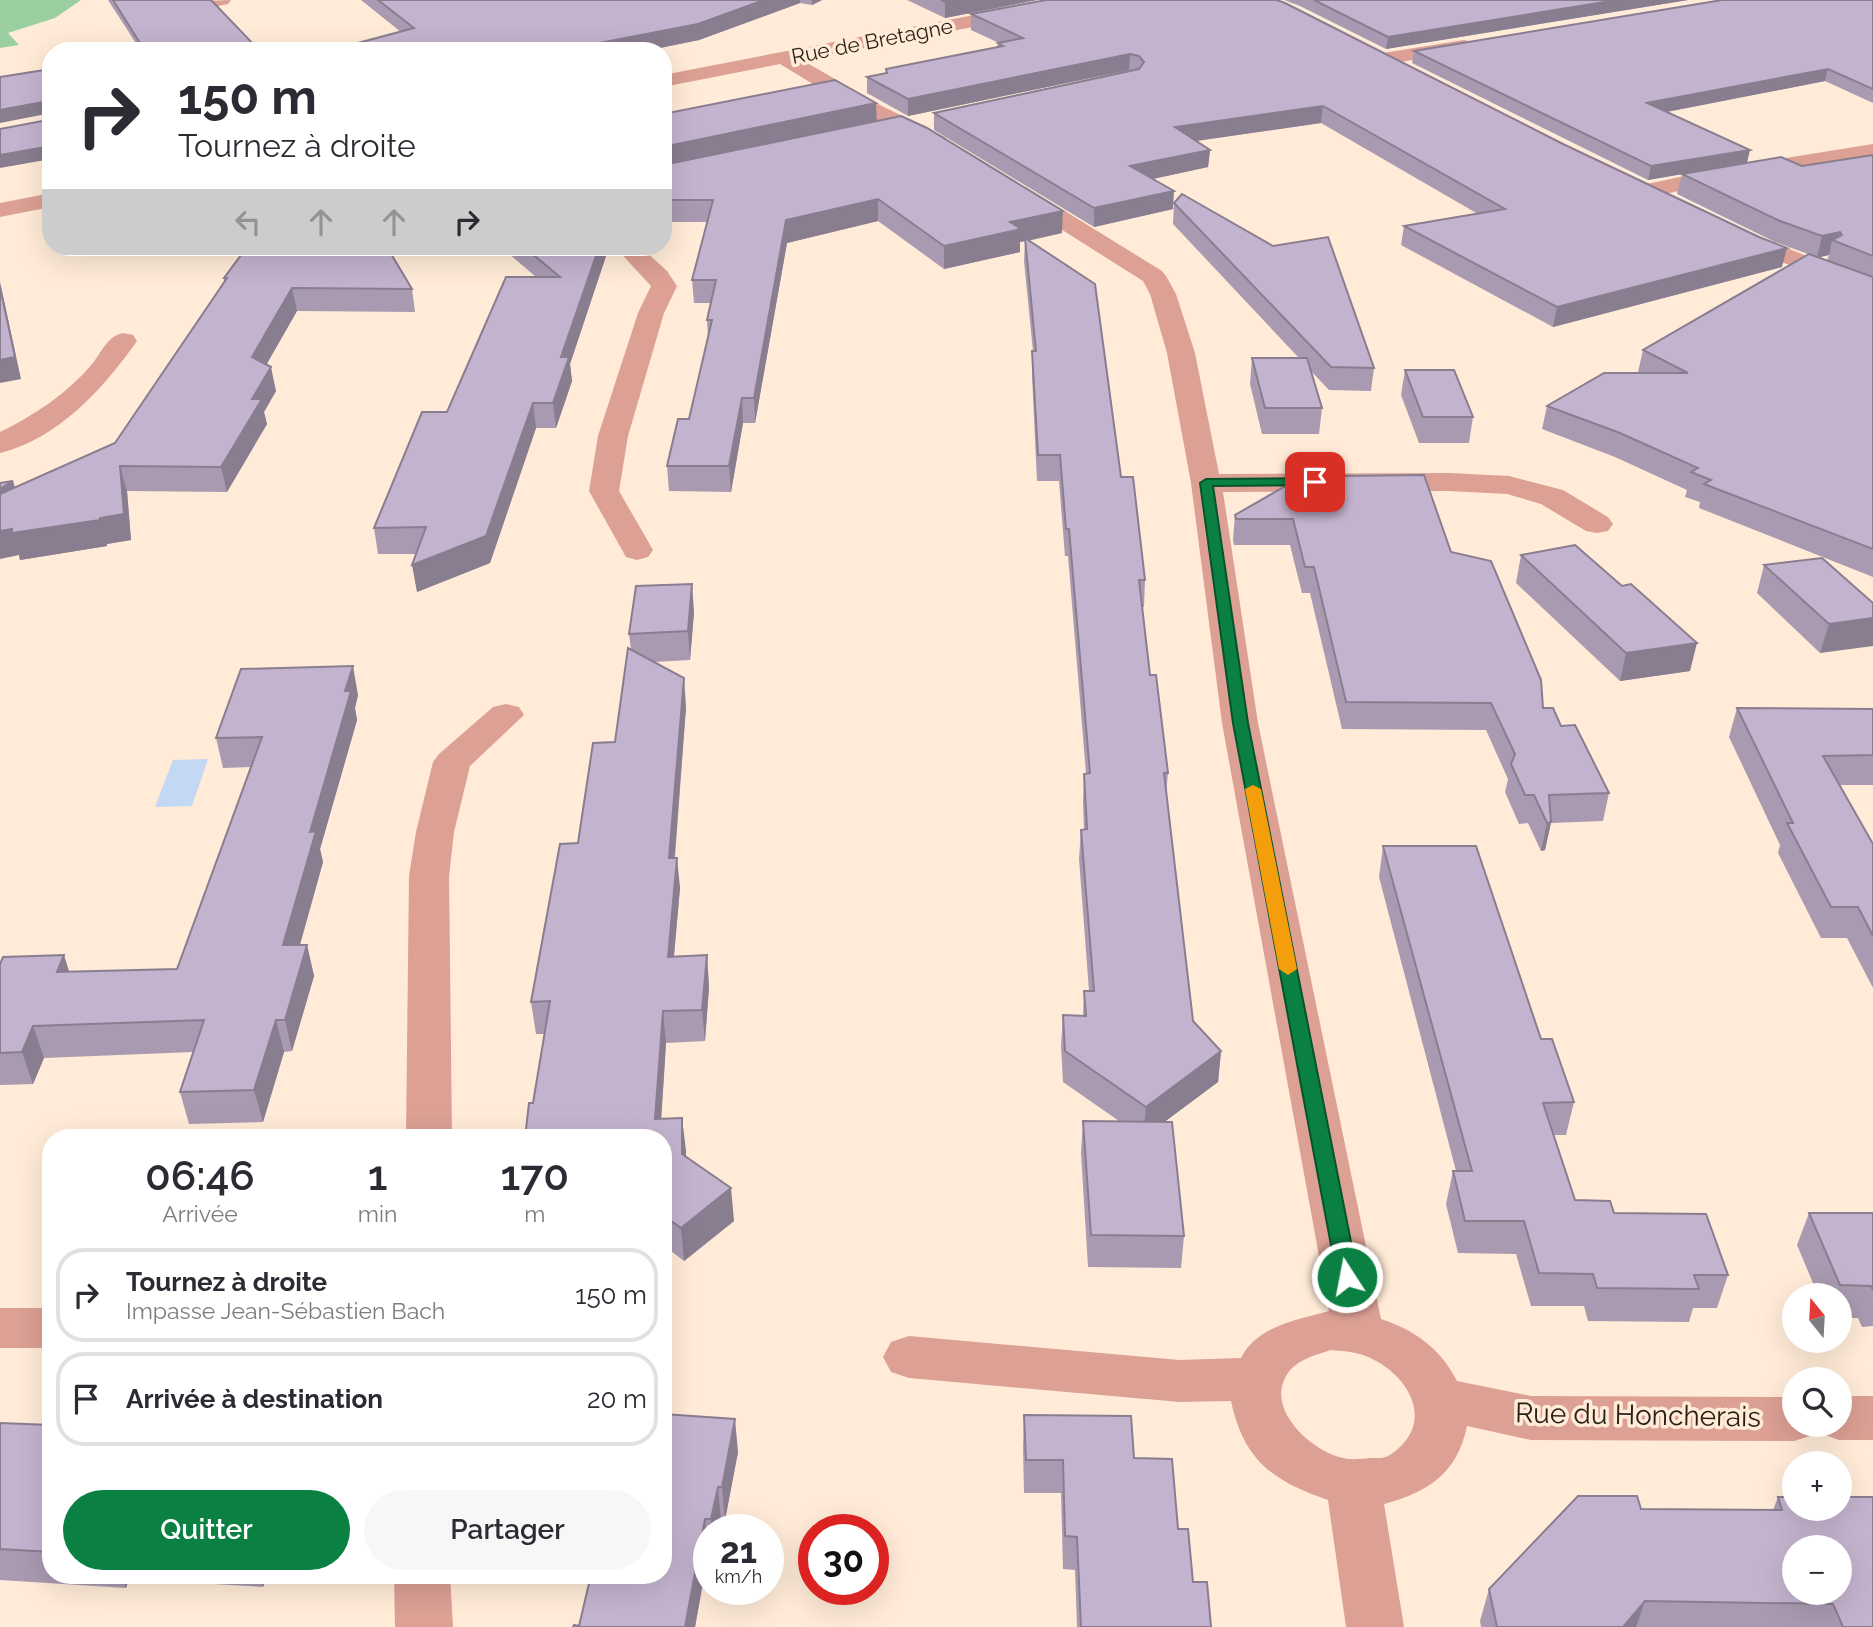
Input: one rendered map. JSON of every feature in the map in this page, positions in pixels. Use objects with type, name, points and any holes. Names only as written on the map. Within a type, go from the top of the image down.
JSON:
[{"type":"street","name":"Rue de Bretagne","points":[[672,79],[1081,0]]},
{"type":"street","points":[[1383,59],[1477,44]]},
{"type":"street","points":[[1360,47],[1420,78]]},
{"type":"street","points":[[786,59],[959,156]]},
{"type":"street","points":[[870,134],[939,121]]},
{"type":"street","points":[[1645,191],[1718,176],[1873,151]]},
{"type":"street","points":[[994,177],[1153,276],[1163,295],[1181,353],[1206,483],[1240,723],[1358,1332]]},
{"type":"street","points":[[1623,180],[1681,208]]},
{"type":"street","points":[[0,210],[42,202]]},
{"type":"street","points":[[1717,226],[1765,249],[1873,291]]},
{"type":"street","points":[[637,256],[658,276],[664,286],[651,313],[613,436],[604,491],[637,550]]},
{"type":"street","points":[[0,444],[74,400],[106,368],[123,341]]},
{"type":"street","points":[[1206,483],[1449,482],[1509,485],[1552,497],[1597,524]]},
{"type":"street","points":[[429,1129],[429,876],[435,832],[452,762],[506,715]]},
{"type":"street","points":[[0,1328],[42,1328]]},
{"type":"street","points":[[1331,1330],[1358,1332],[1386,1341],[1410,1357],[1429,1376],[1441,1399],[1443,1426],[1433,1450],[1414,1470],[1385,1481],[1353,1483],[1324,1476],[1306,1468],[1276,1446],[1261,1424],[1254,1401],[1257,1379],[1266,1359],[1283,1344],[1305,1334],[1331,1330]]},
{"type":"street","points":[[909,1357],[1180,1381],[1257,1379]]},
{"type":"street","name":"Rue du Honcherais","points":[[1441,1399],[1531,1418],[1782,1419]]},
{"type":"street","points":[[1852,1418],[1873,1418]]},
{"type":"street","points":[[1353,1483],[1375,1627]]},
{"type":"street","points":[[422,1584],[424,1627]]},
{"type":"green space","points":[[0,0],[81,0],[55,18],[8,33],[19,45],[0,48]]},
{"type":"water","points":[[208,759],[192,806],[155,807],[173,760]]},
{"type":"building","points":[[113,0],[211,0],[251,42],[139,42]]},
{"type":"building","points":[[378,0],[764,0],[698,24],[605,42],[362,42],[414,28]]},
{"type":"building","points":[[1046,0],[1277,0],[1563,144],[1787,248],[1557,307],[1404,226],[1505,209],[1323,106],[1175,127],[1210,150],[1130,166],[1174,191],[1094,208],[934,113],[1139,69],[1144,62],[1139,56],[1130,54],[908,99],[867,77],[887,73],[886,69],[1003,46],[998,43],[1023,38],[971,14]]},
{"type":"building","points":[[1314,0],[1617,0],[1388,37]]},
{"type":"building","points":[[1722,0],[1873,0],[1873,89],[1828,69],[1647,103],[1750,150],[1651,166],[1414,51]]},
{"type":"building","points":[[42,70],[42,102],[0,110],[0,77]]},
{"type":"building","points":[[835,80],[876,103],[672,145],[672,112]]},
{"type":"building","points":[[901,116],[927,128],[1063,211],[1010,222],[1021,229],[944,246],[878,199],[786,220],[754,398],[742,398],[729,466],[667,466],[678,419],[689,419],[712,320],[707,320],[716,280],[692,280],[713,200],[672,200],[672,163]]},
{"type":"building","points":[[42,121],[42,148],[0,155],[0,129]]},
{"type":"building","points":[[1873,155],[1873,256],[1832,240],[1842,235],[1840,232],[1822,236],[1780,221],[1682,174],[1781,157],[1802,166]]},
{"type":"building","points":[[1182,194],[1273,246],[1328,237],[1374,368],[1331,367],[1174,203]]},
{"type":"building","points":[[1025,238],[1095,284],[1121,477],[1133,477],[1145,580],[1139,580],[1150,675],[1156,675],[1168,773],[1164,773],[1193,1021],[1221,1051],[1146,1107],[1065,1051],[1063,1015],[1086,1016],[1084,991],[1094,991],[1081,830],[1087,829],[1084,774],[1090,773],[1060,455],[1038,455],[1032,351],[1036,351]]},
{"type":"building","points":[[1809,254],[1873,277],[1873,549],[1704,484],[1711,480],[1691,472],[1698,468],[1620,433],[1547,406],[1604,373],[1688,373],[1643,350]]},
{"type":"building","points":[[240,256],[392,256],[412,289],[292,288],[252,357],[271,367],[252,399],[262,399],[221,467],[120,466],[124,514],[12,533],[12,529],[0,531],[0,494],[115,443],[227,278],[224,278]]},
{"type":"building","points":[[535,256],[596,256],[561,357],[569,357],[553,403],[533,403],[486,536],[412,565],[426,527],[374,528],[422,412],[447,412],[506,277],[560,277]]},
{"type":"building","points":[[0,287],[15,357],[0,360]]},
{"type":"building","points":[[1252,358],[1307,358],[1322,408],[1265,408]]},
{"type":"building","points":[[1405,370],[1454,370],[1473,417],[1423,417]]},
{"type":"building","points":[[1315,469],[1339,469],[1342,476],[1424,475],[1451,552],[1491,561],[1541,680],[1543,708],[1553,708],[1561,726],[1575,725],[1609,793],[1549,795],[1551,822],[1547,823],[1534,795],[1525,795],[1511,764],[1515,754],[1491,703],[1346,702],[1314,567],[1305,567],[1293,519],[1236,519],[1235,515]]},
{"type":"building","points":[[13,481],[0,489],[0,483]]},
{"type":"building","points":[[1575,545],[1622,586],[1631,584],[1697,643],[1626,653],[1521,555]]},
{"type":"building","points":[[1822,558],[1873,603],[1873,618],[1829,624],[1764,565]]},
{"type":"building","points":[[692,584],[688,631],[629,634],[636,586]]},
{"type":"building","points":[[628,648],[684,678],[669,858],[677,858],[668,957],[707,955],[702,1010],[663,1011],[655,1119],[682,1118],[682,1154],[731,1188],[681,1228],[672,1222],[672,1129],[526,1129],[550,1001],[531,1002],[560,844],[578,843],[593,743],[615,742]]},
{"type":"building","points":[[353,666],[345,691],[351,691],[310,832],[316,831],[283,945],[307,945],[285,1020],[276,1020],[254,1090],[180,1092],[204,1020],[33,1026],[22,1052],[0,1053],[0,964],[3,957],[64,955],[57,972],[177,969],[262,737],[216,738],[241,669]]},
{"type":"building","points":[[1737,708],[1873,709],[1873,755],[1823,756],[1873,844],[1873,936],[1858,907],[1831,907],[1787,823],[1793,823]]},
{"type":"building","points":[[1383,846],[1476,846],[1541,1039],[1552,1039],[1574,1102],[1543,1103],[1575,1200],[1610,1201],[1614,1213],[1706,1214],[1728,1275],[1694,1275],[1699,1289],[1597,1288],[1593,1274],[1539,1273],[1524,1221],[1465,1221],[1453,1171],[1472,1171]]},
{"type":"building","points":[[1083,1121],[1172,1122],[1184,1236],[1091,1235]]},
{"type":"building","points":[[1809,1213],[1873,1213],[1873,1290],[1871,1286],[1839,1283]]},
{"type":"building","points":[[672,1415],[735,1419],[722,1487],[718,1487],[712,1514],[693,1514],[693,1584],[685,1627],[573,1627],[579,1626],[589,1584],[672,1584]]},
{"type":"building","points":[[1024,1415],[1131,1416],[1134,1458],[1172,1459],[1178,1529],[1188,1529],[1193,1582],[1207,1582],[1211,1627],[1081,1627],[1077,1537],[1065,1536],[1063,1460],[1026,1460]]},
{"type":"building","points":[[0,1423],[42,1425],[42,1551],[0,1549]]},
{"type":"building","points":[[1578,1496],[1637,1496],[1641,1509],[1782,1510],[1782,1521],[1852,1521],[1852,1497],[1873,1497],[1873,1627],[1843,1627],[1833,1605],[1852,1605],[1852,1535],[1782,1535],[1782,1603],[1645,1601],[1623,1627],[1497,1627],[1489,1589]]},
{"type":"slow traffic","points":[[1253,789],[1288,969]]},
{"type":"route","points":[[1315,482],[1206,483],[1240,723],[1347,1277]]}]
